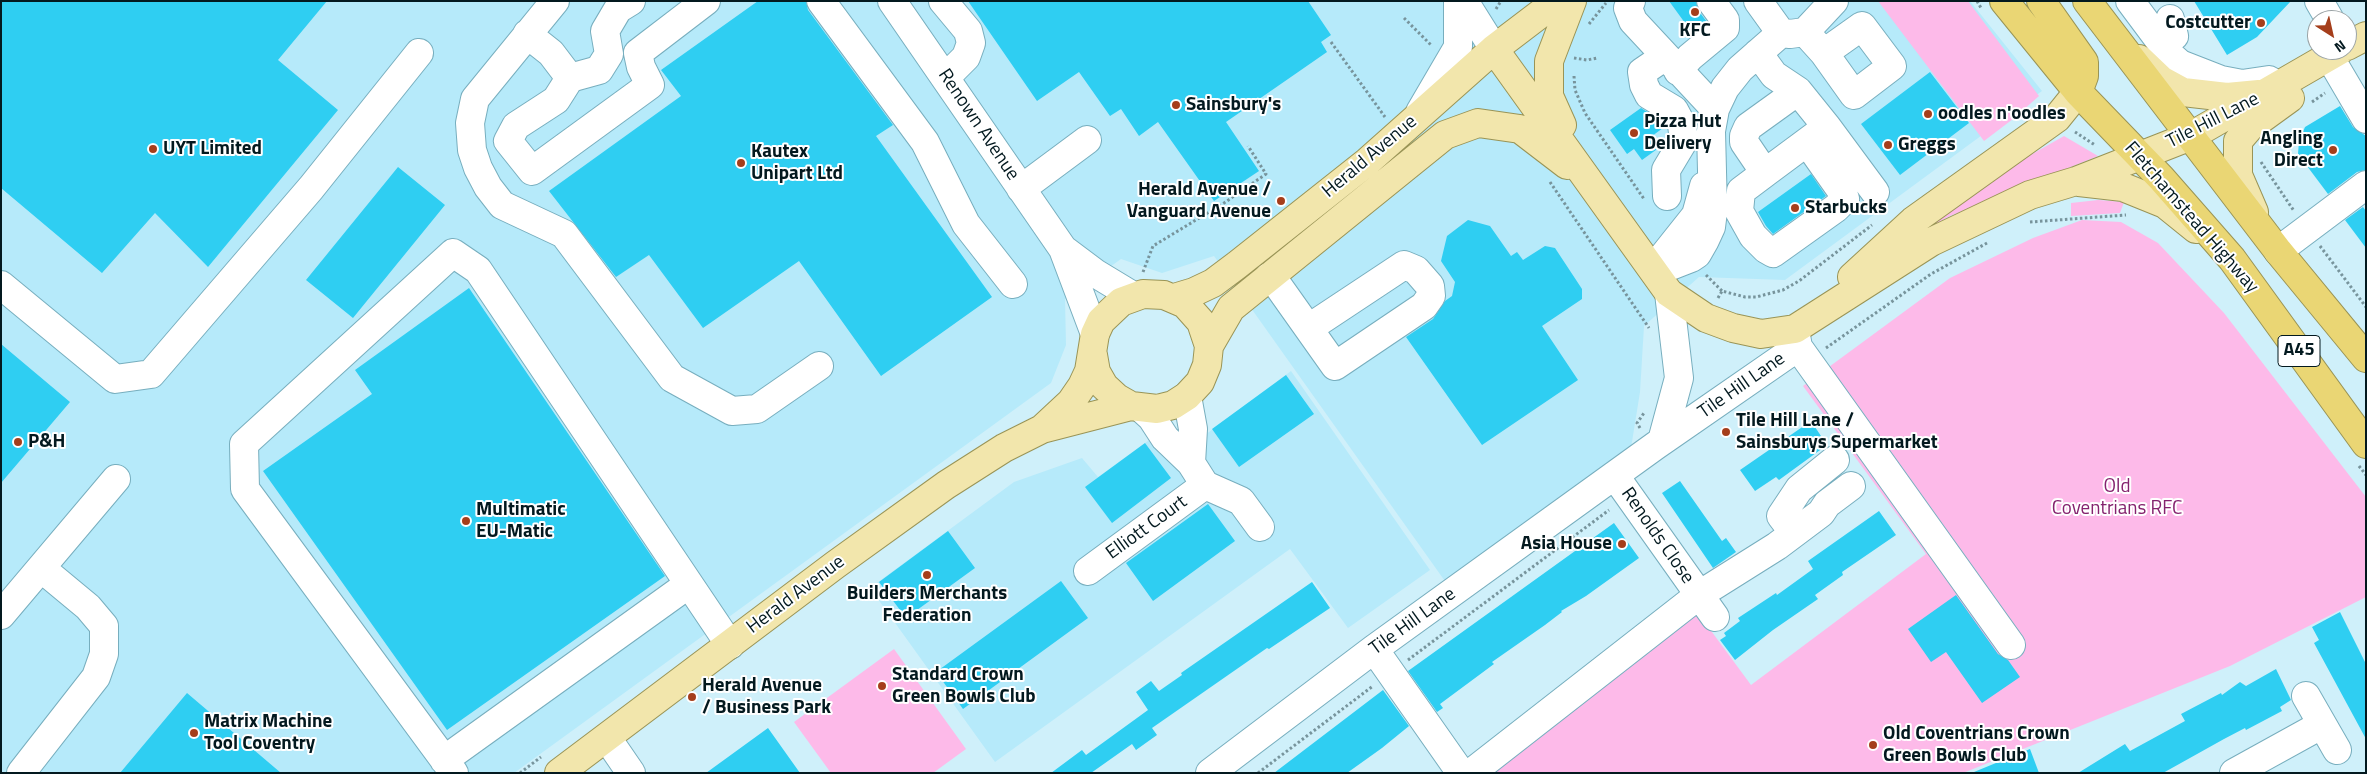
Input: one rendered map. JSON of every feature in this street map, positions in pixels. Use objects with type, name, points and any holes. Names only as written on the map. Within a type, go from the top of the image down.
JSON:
[{"type":"highway","name":"Fletchamstead Highway","points":[[2004,1],[2078,92],[2161,178],[2232,259],[2366,444]]},
{"type":"highway","points":[[2041,1],[2084,62],[2084,76],[2078,92]]},
{"type":"highway","name":"A45","points":[[2087,1],[2278,251],[2366,358]]},
{"type":"main road","name":"Herald Avenue","points":[[1174,298],[1194,292],[1213,283],[1367,162],[1494,49],[1557,1]]},
{"type":"main road","points":[[1572,1],[1548,62],[1549,96],[1586,179]]},
{"type":"main road","points":[[2104,24],[2161,80],[2183,92],[2228,98],[2269,92]]},
{"type":"main road","points":[[1494,49],[1659,278],[1709,319],[1733,328],[1800,346],[1913,221],[2057,118],[2078,92]]},
{"type":"main road","name":"Tile Hill Lane","points":[[1800,346],[1931,242],[2030,194],[2076,181],[2191,136],[2324,60]]},
{"type":"main road","name":"Tile Hill Lane","points":[[2248,149],[2250,127],[2297,92],[2330,60]]},
{"type":"main road","name":"Herald Avenue","points":[[1208,346],[1231,308],[1445,135],[1478,123],[1520,129],[1586,179]]},
{"type":"main road","points":[[2248,149],[2238,175],[2259,225]]},
{"type":"main road","points":[[2076,181],[2122,188],[2165,204],[2232,259]]},
{"type":"main road","name":"Herald Avenue","points":[[559,773],[835,564],[946,485],[1004,448],[1042,429],[1136,407],[1157,409],[1173,405],[1188,396],[1200,382],[1207,365],[1208,346],[1206,334],[1194,312],[1174,298],[1137,287],[1110,310],[1094,344],[1089,371],[1071,402],[1042,429]]},
{"type":"main road","points":[[1094,344],[1096,372],[1104,386],[1117,398],[1136,407]]},
{"type":"street","points":[[555,1],[475,99],[470,123],[472,150],[478,168],[502,206],[564,234],[672,378],[732,411],[757,409],[819,366]]},
{"type":"street","points":[[631,1],[618,9],[605,31],[610,54],[599,70],[570,78],[556,100],[516,126],[508,141],[532,171],[650,86],[641,67],[638,53]]},
{"type":"street","points":[[610,54],[638,53],[706,1]]},
{"type":"street","points":[[821,1],[925,142],[966,224],[1013,284]]},
{"type":"street","name":"Renown Avenue","points":[[892,1],[1063,249],[1095,273],[1137,287]]},
{"type":"street","points":[[943,1],[968,31],[971,43],[966,57],[946,77]]},
{"type":"street","points":[[1416,120],[1458,47],[1458,1]]},
{"type":"street","points":[[1464,1],[1494,49]]},
{"type":"street","points":[[1658,202],[1666,170],[1684,140],[1682,126],[1674,110],[1649,95],[1644,85],[1642,72],[1690,57],[1725,28],[1725,20],[1711,1]]},
{"type":"street","points":[[1758,1],[1793,32],[1824,53]]},
{"type":"street","points":[[1658,443],[1679,378],[1659,278],[1697,254],[1711,227],[1713,211],[1711,131],[1715,109],[1726,88],[1740,69],[1758,53],[1793,32],[1834,1]]},
{"type":"street","points":[[2130,1],[2162,45],[2180,64],[2221,80],[2242,84],[2298,76]]},
{"type":"street","points":[[1632,11],[1671,64],[1715,109]]},
{"type":"street","points":[[2162,45],[2174,36],[2170,19]]},
{"type":"street","points":[[528,34],[551,53],[570,78]]},
{"type":"street","points":[[1,285],[115,379],[151,374],[311,188],[418,53]]},
{"type":"street","points":[[1758,53],[1774,75],[1798,90],[1843,193],[1844,199],[1836,208],[1774,253],[1766,249],[1754,236],[1739,211],[1741,191],[1817,135]]},
{"type":"street","points":[[2343,60],[2366,118]]},
{"type":"street","points":[[1764,173],[1744,142],[1744,136],[1748,127],[1798,90]]},
{"type":"street","points":[[1817,135],[1875,192]]},
{"type":"street","points":[[1020,189],[1087,140]]},
{"type":"street","points":[[2278,251],[2366,184]]},
{"type":"street","name":"Renown Avenue","points":[[1063,249],[1094,344]]},
{"type":"street","points":[[690,584],[449,766],[245,489],[244,444],[453,253],[478,270],[690,584],[730,644]]},
{"type":"street","points":[[1269,277],[1279,287],[1309,328]]},
{"type":"street","points":[[1800,346],[2011,645]]},
{"type":"street","name":"Tile Hill Lane","points":[[1210,773],[1374,650],[1621,485],[1658,443],[1800,346]]},
{"type":"street","points":[[1188,396],[1193,429],[1191,463]]},
{"type":"street","name":"Elliott Court","points":[[1136,407],[1152,418],[1165,438],[1191,463],[1205,485],[1241,501],[1260,527]]},
{"type":"street","points":[[1788,525],[1799,489],[1835,460]]},
{"type":"street","points":[[1,615],[116,479]]},
{"type":"street","name":"Elliott Court","points":[[1088,571],[1205,485]]},
{"type":"street","name":"Renolds Close","points":[[1621,485],[1715,618]]},
{"type":"street","name":"Renolds Close","points":[[1699,595],[1729,578],[1788,525],[1821,513],[1827,504],[1851,486]]},
{"type":"street","points":[[21,773],[96,677],[104,654],[104,626],[88,607],[41,568]]},
{"type":"street","points":[[1471,773],[1699,595]]},
{"type":"street","points":[[1374,650],[1461,773]]},
{"type":"street","points":[[2306,696],[2337,750]]},
{"type":"street","points":[[2234,773],[2321,725]]},
{"type":"street","points":[[607,738],[631,773]]},
{"type":"path","points":[[1585,30],[1608,1]]},
{"type":"path","points":[[1331,42],[1385,117],[1379,123]]},
{"type":"path","points":[[1576,51],[1573,60],[1597,58]]},
{"type":"path","points":[[1574,72],[1575,90],[1584,113],[1658,202]]},
{"type":"path","points":[[2075,131],[2097,147]]},
{"type":"path","points":[[1137,287],[1153,246],[1224,203],[1266,174],[1248,146]]},
{"type":"path","points":[[2248,149],[2366,308]]},
{"type":"path","points":[[2025,222],[2126,215]]},
{"type":"path","points":[[1709,319],[1722,291],[1745,297],[1756,297],[1783,290],[1799,281],[1876,222]]},
{"type":"path","points":[[1800,346],[1991,241]]},
{"type":"path","points":[[1648,409],[1637,423],[1658,443]]},
{"type":"path","points":[[1258,773],[1606,513],[1621,485]]},
{"type":"shaded area","points":[[1,1],[1970,1],[2042,91],[1785,280],[1699,277],[1644,326],[1640,392],[1631,448],[1447,584],[1214,256],[1162,273],[1121,259],[1065,299],[1066,345],[1051,383],[514,773],[1,773]]},
{"type":"shaded area","points":[[1291,371],[1430,570],[1348,628],[1290,549],[995,762],[870,588],[1014,482],[1082,458],[1098,477],[1152,438],[1170,461]]},
{"type":"green space","points":[[1878,1],[1968,1],[2039,96],[1984,141]]},
{"type":"green space","points":[[2064,136],[2098,156],[1950,216],[1905,241],[1976,186]]},
{"type":"green space","points":[[2098,200],[2124,202],[2120,213],[2071,216],[2071,203]]},
{"type":"green space","name":"Old Coventrians RFC","points":[[2082,220],[2121,222],[2158,243],[2224,313],[2366,497],[2366,597],[2230,666],[1963,773],[1479,773],[1695,609],[1751,685],[1926,554],[1803,386],[1950,278],[2033,238]]},
{"type":"green space","name":"Standard Crown Green Bowls Club","points":[[894,649],[966,749],[933,773],[831,773],[794,722]]},
{"type":"building","name":"UYT Limited","points":[[1,1],[327,1],[278,60],[338,110],[208,267],[155,213],[102,273],[1,188]]},
{"type":"building","name":"Kautex Unipart Ltd","points":[[758,1],[806,1],[808,10],[893,125],[876,136],[992,297],[881,376],[799,261],[703,328],[649,255],[616,277],[549,191],[681,96],[661,70]]},
{"type":"building","name":"Sainsbury's","points":[[968,1],[1308,1],[1331,35],[1321,42],[1327,52],[1226,122],[1259,171],[1214,201],[1158,122],[1139,136],[1121,109],[1110,116],[1079,72],[1037,101]]},
{"type":"building","name":"KFC","points":[[1669,1],[1696,1],[1698,10],[1707,22],[1693,34]]},
{"type":"building","points":[[2194,1],[2291,1],[2257,37],[2227,55]]},
{"type":"building","name":"oodles n'oodles","points":[[1930,72],[1969,123],[1900,175],[1861,124]]},
{"type":"building","name":"Angling Direct","points":[[2340,106],[2353,127],[2366,136],[2366,170],[2357,172],[2328,194],[2298,154],[2299,141],[2305,127]]},
{"type":"building","name":"Pizza Hut Delivery","points":[[1641,108],[1655,117],[1663,128],[1652,136],[1660,147],[1642,160],[1634,149],[1627,154],[1610,130]]},
{"type":"building","points":[[398,167],[445,205],[353,318],[306,280]]},
{"type":"building","name":"Starbucks","points":[[1811,174],[1826,196],[1773,234],[1758,212]]},
{"type":"building","points":[[2363,207],[2366,211],[2366,248],[2345,220]]},
{"type":"building","points":[[1468,220],[1490,226],[1511,256],[1517,252],[1523,260],[1545,246],[1555,248],[1582,289],[1582,299],[1542,326],[1578,380],[1482,445],[1406,337],[1433,319],[1445,301],[1452,296],[1455,282],[1441,261],[1447,236]]},
{"type":"building","name":"Multimatic EU-Matic","points":[[469,288],[665,576],[447,730],[263,471],[372,394],[355,370]]},
{"type":"building","name":"P&H","points":[[1,344],[70,402],[1,483]]},
{"type":"building","points":[[1286,375],[1314,414],[1239,467],[1212,429]]},
{"type":"building","points":[[1811,421],[1827,445],[1779,480],[1776,477],[1755,491],[1740,470]]},
{"type":"building","points":[[1145,443],[1171,478],[1112,523],[1085,487]]},
{"type":"building","points":[[1680,481],[1722,541],[1726,538],[1736,552],[1713,568],[1662,493]]},
{"type":"building","points":[[1208,504],[1235,541],[1153,601],[1126,563]]},
{"type":"building","points":[[1879,511],[1896,535],[1842,572],[1843,575],[1815,595],[1818,599],[1773,630],[1735,660],[1720,640],[1726,636],[1724,633],[1740,621],[1738,618],[1776,593],[1777,595],[1813,569],[1808,561]]},
{"type":"building","points":[[1614,523],[1639,558],[1586,596],[1561,611],[1545,625],[1492,662],[1494,664],[1440,704],[1443,708],[1437,712],[1408,671]]},
{"type":"building","name":"Builders Merchants Federation","points":[[948,531],[975,568],[906,618],[879,582]]},
{"type":"building","points":[[1061,581],[1088,618],[963,709],[936,672]]},
{"type":"building","points":[[1312,582],[1330,608],[1269,649],[1267,648],[1152,728],[1157,735],[1136,750],[1132,744],[1091,773],[1051,773],[1082,750],[1086,755],[1148,710],[1136,692],[1151,681],[1159,691],[1182,675],[1181,673]]},
{"type":"building","points":[[1956,595],[1998,654],[2008,660],[2020,677],[1982,703],[1946,652],[1931,662],[1908,629]]},
{"type":"building","points":[[2340,612],[2366,664],[2366,739],[2314,643],[2319,640],[2312,627]]},
{"type":"building","points":[[2276,669],[2291,700],[2280,707],[2282,711],[2246,730],[2245,728],[2163,773],[2078,773],[2125,744],[2130,751],[2185,721],[2181,714],[2221,693],[2222,695],[2240,682],[2246,686]]},
{"type":"building","points":[[1383,690],[1409,726],[1382,748],[1347,773],[1274,773]]},
{"type":"building","name":"Matrix Machine Tool Coventry","points":[[187,693],[281,773],[120,773]]},
{"type":"building","points":[[768,728],[800,773],[706,773]]},
{"type":"building","points":[[2030,749],[2039,773],[1974,773],[1974,772]]},
{"type":"place","name":"KFC","points":[[1695,12]]},
{"type":"place","name":"Costcutter","points":[[2261,23]]},
{"type":"place","name":"Sainsbury's","points":[[1176,105]]},
{"type":"place","name":"oodles n'oodles","points":[[1928,114]]},
{"type":"place","name":"Pizza Hut Delivery","points":[[1634,133]]},
{"type":"place","name":"Greggs","points":[[1888,145]]},
{"type":"place","name":"UYT Limited","points":[[153,149]]},
{"type":"place","name":"Angling Direct","points":[[2333,150]]},
{"type":"place","name":"Kautex Unipart Ltd","points":[[741,163]]},
{"type":"place","name":"Herald Avenue / Vanguard Avenue","points":[[1281,201]]},
{"type":"place","name":"Starbucks","points":[[1795,208]]},
{"type":"place","name":"Tile Hill Lane / Sainsburys Supermarket","points":[[1726,432]]},
{"type":"place","name":"P&H","points":[[18,442]]},
{"type":"place","name":"Multimatic EU-Matic","points":[[466,521]]},
{"type":"place","name":"Asia House","points":[[1622,544]]},
{"type":"place","name":"Builders Merchants Federation","points":[[927,575]]},
{"type":"place","name":"Standard Crown Green Bowls Club","points":[[882,686]]},
{"type":"place","name":"Herald Avenue / Business Park","points":[[692,697]]},
{"type":"place","name":"Matrix Machine Tool Coventry","points":[[194,733]]},
{"type":"place","name":"Old Coventrians Crown Green Bowls Club","points":[[1873,745]]}]
